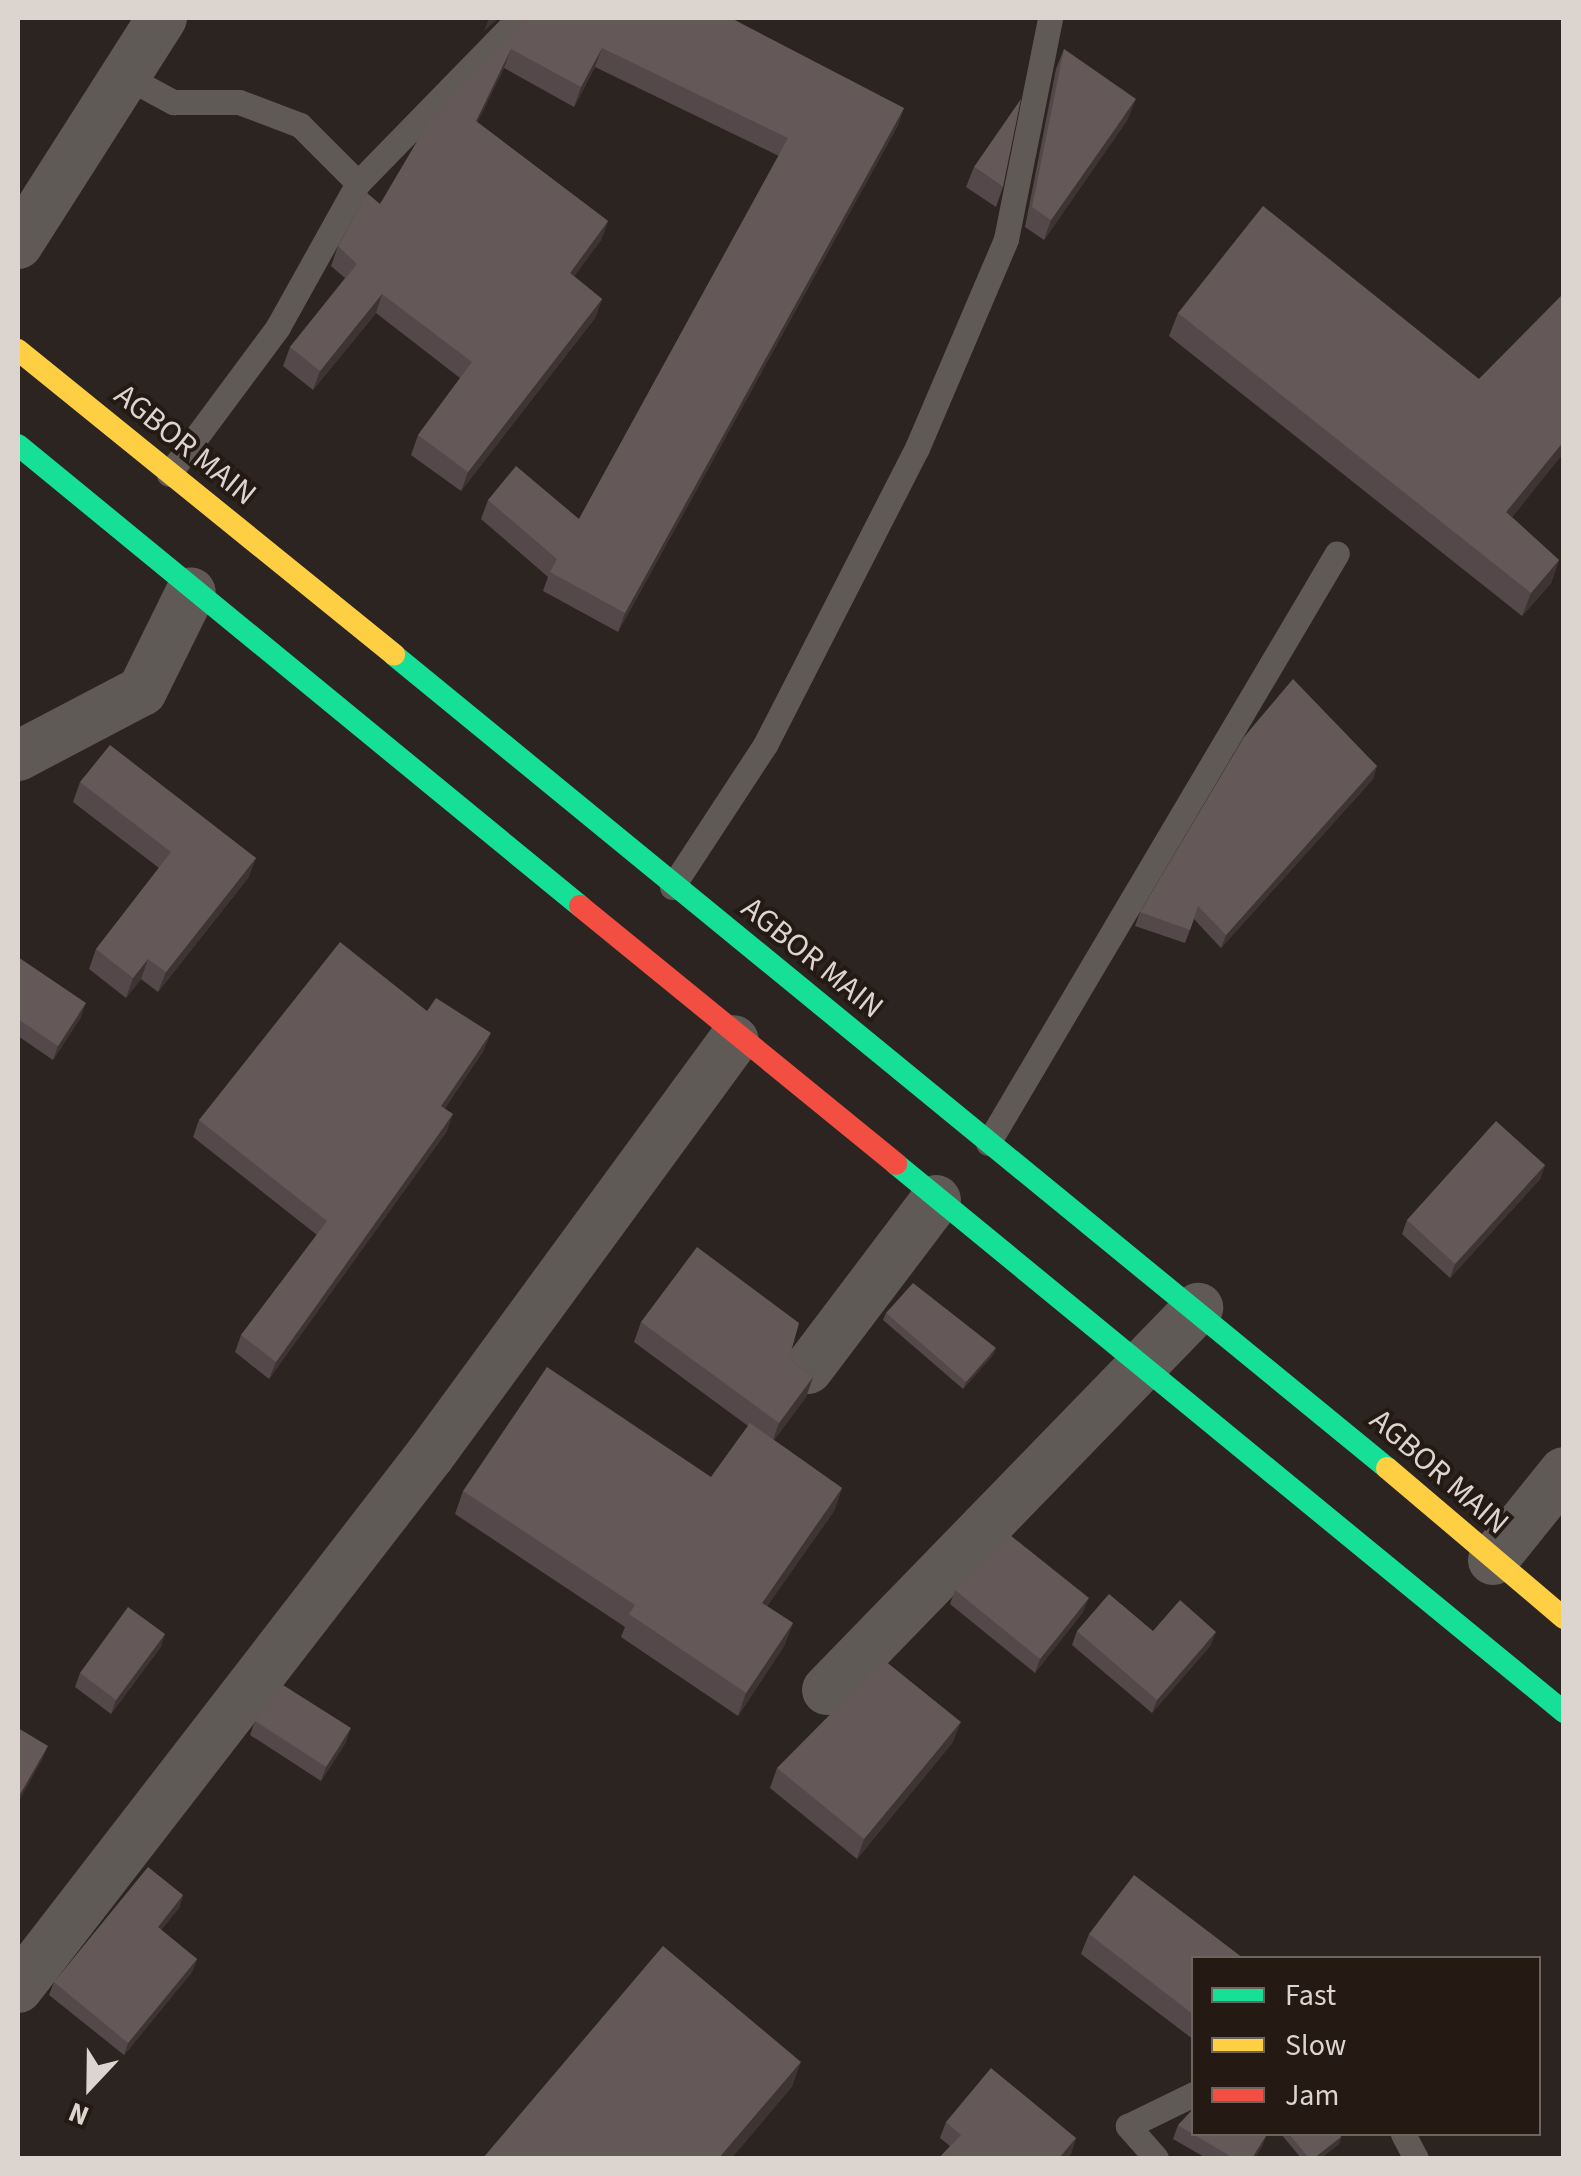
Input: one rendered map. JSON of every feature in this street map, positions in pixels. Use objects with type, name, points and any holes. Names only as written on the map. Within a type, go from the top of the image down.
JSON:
[{"type":"main road","name":"AGBOR MAIN","points":[[18,350],[988,1144],[1198,1308],[1564,1618]]},
{"type":"main road","points":[[18,445],[734,1040],[1144,1366],[1564,1712]]},
{"type":"street","points":[[18,244],[162,18]]},
{"type":"street","points":[[18,756],[107,717],[142,691],[191,592]]},
{"type":"street","points":[[18,1988],[430,1455],[734,1040]]},
{"type":"street","points":[[808,1369],[936,1200]]},
{"type":"street","points":[[826,1690],[1198,1308]]},
{"type":"street","points":[[1493,1560],[1564,1472]]},
{"type":"lane","points":[[169,474],[278,327],[358,183],[519,18]]},
{"type":"lane","points":[[672,887],[765,745],[918,448],[1006,239],[1050,18]]},
{"type":"lane","points":[[125,76],[173,102],[239,102],[300,124],[358,183]]},
{"type":"lane","points":[[988,1144],[1337,554]]},
{"type":"lane","points":[[1156,2158],[1128,2126],[1191,2095]]},
{"type":"lane","points":[[1404,2136],[1416,2158]]},
{"type":"building","points":[[528,18],[731,18],[904,108],[625,613],[550,572],[557,559],[488,500],[516,466],[579,519],[788,138],[602,48],[581,87],[511,49],[476,121],[608,221],[570,273],[602,299],[468,472],[418,435],[472,362],[382,294],[320,371],[290,347],[357,264],[338,246],[367,193],[380,204],[429,121]]},
{"type":"building","points":[[1064,49],[1136,99],[1051,220],[1032,207]]},
{"type":"building","points":[[1021,99],[1003,187],[974,167]]},
{"type":"building","points":[[1263,206],[1479,379],[1564,293],[1564,441],[1506,512],[1559,560],[1531,593],[1178,313]]},
{"type":"building","points":[[1293,679],[1377,766],[1226,935],[1198,906],[1190,930],[1140,912],[1244,737]]},
{"type":"building","points":[[110,745],[256,858],[166,972],[148,959],[133,978],[96,949],[171,852],[80,782]]},
{"type":"building","points":[[340,942],[427,1011],[436,998],[491,1033],[441,1106],[453,1114],[276,1362],[241,1335],[327,1221],[199,1120]]},
{"type":"building","points":[[18,957],[86,1003],[58,1046],[18,1019]]},
{"type":"building","points":[[1496,1121],[1545,1165],[1455,1264],[1407,1220]]},
{"type":"building","points":[[697,1247],[799,1323],[789,1359],[813,1377],[779,1423],[641,1322]]},
{"type":"building","points":[[913,1283],[996,1348],[966,1382],[886,1313]]},
{"type":"building","points":[[547,1367],[711,1477],[750,1423],[842,1488],[762,1603],[793,1623],[746,1693],[629,1614],[635,1605],[463,1491]]},
{"type":"building","points":[[1010,1535],[1089,1598],[1040,1659],[955,1590]]},
{"type":"building","points":[[1109,1594],[1153,1631],[1180,1600],[1216,1632],[1157,1700],[1077,1631]]},
{"type":"building","points":[[128,1607],[165,1634],[116,1700],[80,1673]]},
{"type":"building","points":[[884,1660],[961,1722],[864,1839],[777,1768]]},
{"type":"building","points":[[283,1685],[351,1728],[326,1767],[255,1721]]},
{"type":"building","points":[[18,1728],[48,1746],[18,1798]]},
{"type":"building","points":[[148,1867],[183,1895],[158,1927],[197,1959],[128,2043],[54,1982]]},
{"type":"building","points":[[1134,1875],[1240,1956],[1191,1956],[1191,2013],[1089,1934]]},
{"type":"building","points":[[663,1946],[801,2062],[719,2158],[483,2158]]},
{"type":"building","points":[[991,2068],[1076,2138],[1059,2158],[939,2158],[961,2135],[946,2122]]},
{"type":"building","points":[[1191,2111],[1191,2133],[1178,2125]]},
{"type":"building","points":[[1196,2136],[1266,2136],[1252,2158],[1233,2158]]},
{"type":"building","points":[[1291,2136],[1340,2136],[1314,2158],[1309,2158]]},
{"type":"traffic: fast","points":[[18,445],[580,906]]},
{"type":"traffic: fast","points":[[394,655],[1387,1468]]},
{"type":"traffic: fast","points":[[896,1164],[1564,1712]]},
{"type":"traffic: slow","points":[[18,350],[394,655]]},
{"type":"traffic: slow","points":[[1387,1468],[1564,1618]]},
{"type":"traffic: jam","points":[[580,906],[896,1164]]}]
